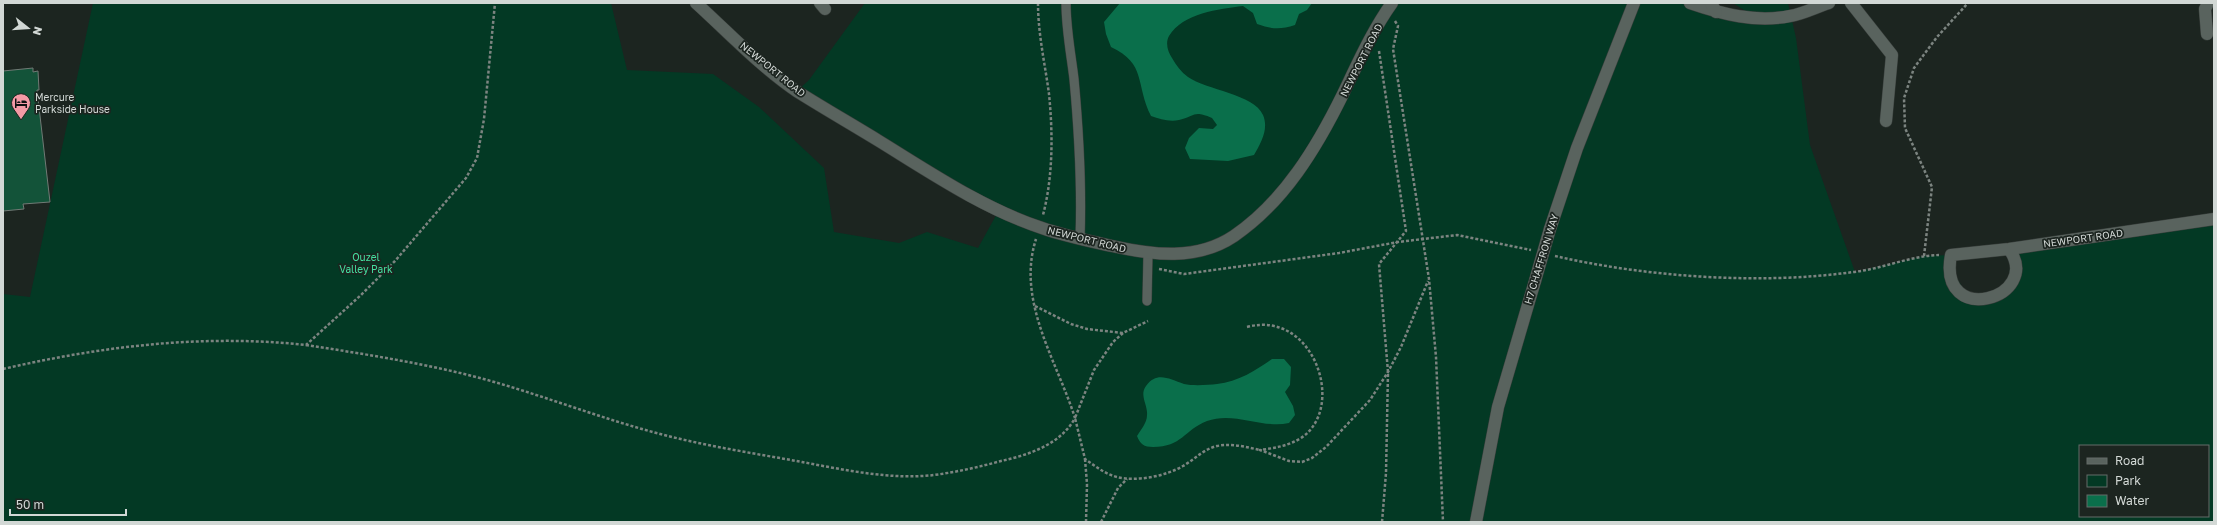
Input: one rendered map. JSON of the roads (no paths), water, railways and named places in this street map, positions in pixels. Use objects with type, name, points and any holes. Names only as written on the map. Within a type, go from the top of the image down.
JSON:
[{"type":"street","name":"NEWPORT ROAD","points":[[696,3],[750,52],[797,91],[966,193],[1040,228],[1080,239],[1148,254],[1187,254],[1214,246],[1233,236],[1262,213],[1295,177],[1314,147],[1376,28],[1390,6]]},
{"type":"street","name":"H7 CHAFFRON WAY","points":[[1476,522],[1498,407],[1550,229],[1577,148],[1634,3]]},
{"type":"street","points":[[1690,3],[1713,7],[1757,19],[1791,16],[1829,3]]},
{"type":"street","points":[[1851,3],[1892,55],[1886,121]]},
{"type":"street","points":[[2206,34],[2205,8],[2208,3]]},
{"type":"street","name":"NEWPORT ROAD","points":[[2010,249],[2014,259],[2015,270],[2012,280],[2000,295],[1989,299],[1969,298],[1955,286],[1949,272],[1951,254],[2010,249],[2214,219]]},
{"type":"lane","points":[[1066,3],[1066,25],[1074,78],[1081,163],[1080,239]]},
{"type":"lane","points":[[1148,254],[1148,301]]},
{"type":"water","points":[[1120,3],[1312,3],[1307,10],[1299,14],[1295,25],[1290,27],[1276,28],[1257,24],[1253,13],[1243,6],[1213,11],[1192,17],[1175,28],[1169,36],[1167,42],[1168,50],[1175,63],[1183,73],[1196,82],[1240,97],[1250,102],[1258,108],[1263,115],[1265,120],[1265,131],[1262,141],[1254,155],[1228,161],[1190,159],[1185,148],[1189,138],[1199,128],[1213,129],[1217,125],[1212,118],[1201,114],[1195,114],[1172,121],[1151,116],[1146,105],[1135,68],[1130,60],[1111,47],[1106,34],[1104,22]]},
{"type":"water","points":[[1272,359],[1284,359],[1291,367],[1290,385],[1285,392],[1293,406],[1295,415],[1289,423],[1269,424],[1238,419],[1217,418],[1199,425],[1177,441],[1163,446],[1145,446],[1137,436],[1147,418],[1143,393],[1150,381],[1159,377],[1192,385],[1225,383],[1246,375]]},
{"type":"place","name":"Mercure Parkside House","points":[[21,120]]},
{"type":"park label","name":"Ouzel Valley Park","points":[[366,262]]}]
